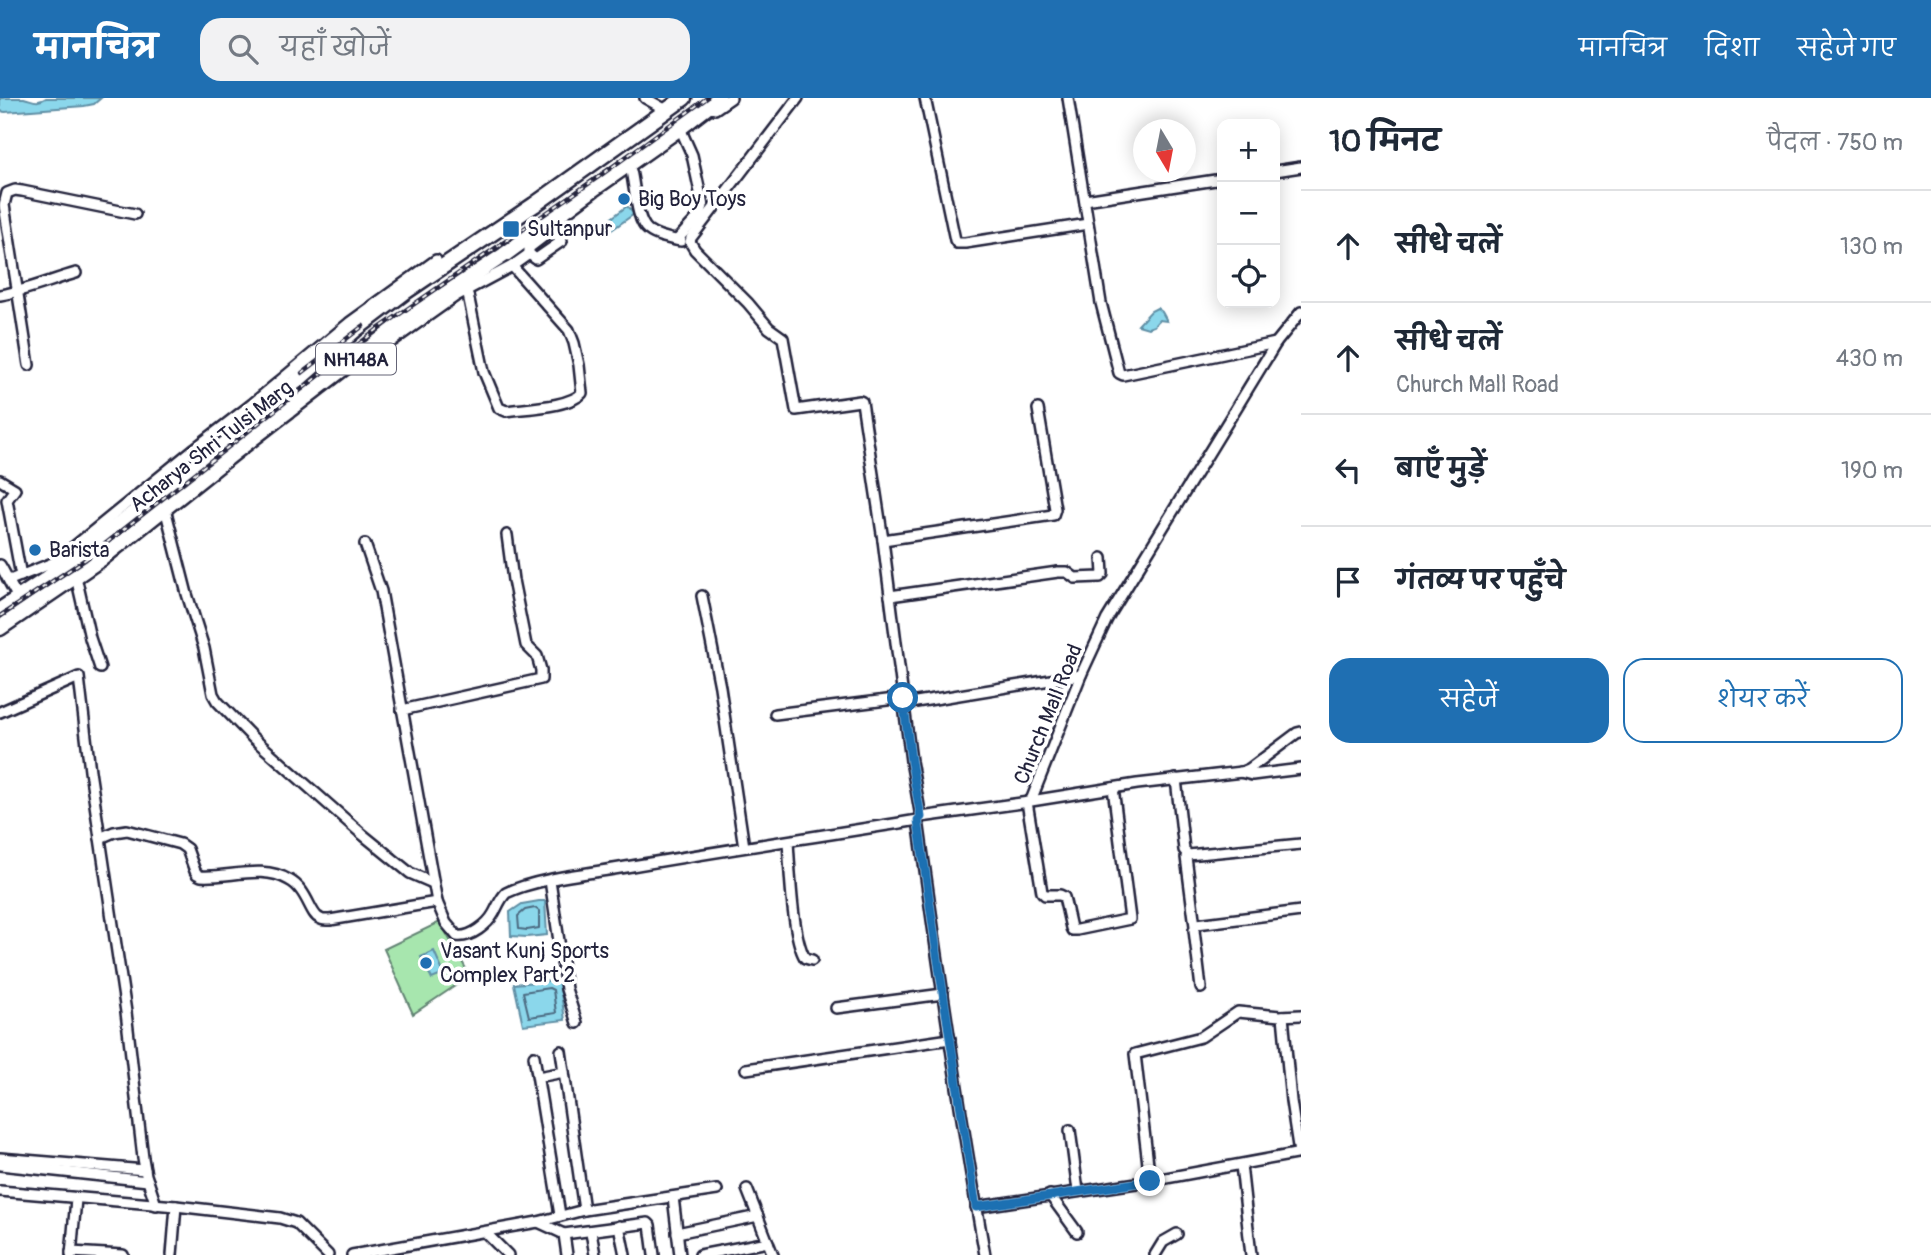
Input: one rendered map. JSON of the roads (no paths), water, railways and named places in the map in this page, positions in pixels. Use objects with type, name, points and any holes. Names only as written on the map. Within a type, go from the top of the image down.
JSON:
[{"type":"highway","name":"Acharya Shri Tulsi Marg","points":[[0,630],[45,590],[226,443],[355,330],[405,292],[580,173],[684,98]]},
{"type":"highway","name":"Acharya Shri Tulsi Marg","points":[[1,608],[19,598],[45,590],[111,551],[410,317],[681,131],[719,98]]},
{"type":"highway","points":[[580,173],[592,190]]},
{"type":"street","points":[[645,98],[668,111]]},
{"type":"street","points":[[529,254],[529,248],[550,232],[555,223],[731,98]]},
{"type":"street","points":[[798,98],[691,237],[690,242],[769,328],[783,338],[796,410],[861,401],[884,540],[943,994],[985,1255]]},
{"type":"street","points":[[925,98],[957,243],[1088,224]]},
{"type":"street","points":[[1068,98],[1101,303],[1120,374],[1276,343]]},
{"type":"street","points":[[677,240],[700,215],[703,206],[692,155],[681,131]]},
{"type":"street","points":[[1280,170],[1301,167]]},
{"type":"street","points":[[631,170],[644,226],[652,233],[690,242]]},
{"type":"street","points":[[1085,200],[1217,180]]},
{"type":"street","points":[[29,365],[4,205],[7,193],[22,191],[135,214]]},
{"type":"street","points":[[529,254],[536,259],[562,241],[558,237],[564,234],[555,223]]},
{"type":"street","points":[[0,630],[77,581],[187,497],[268,430],[412,326],[529,254]]},
{"type":"street","points":[[10,580],[55,562],[349,323],[436,260]]},
{"type":"street","points":[[467,290],[484,372],[499,408],[506,411],[532,408],[579,397],[582,383],[569,330],[512,266]]},
{"type":"street","points":[[0,295],[76,273]]},
{"type":"street","name":"Church Mall Road","points":[[437,902],[446,923],[461,937],[486,923],[506,892],[550,880],[1029,801],[1107,619],[1276,343],[1301,312]]},
{"type":"street","points":[[884,540],[1053,515],[1055,509],[1038,409]]},
{"type":"street","points":[[0,480],[15,489],[7,500],[21,576]]},
{"type":"street","points":[[166,512],[217,701],[253,738],[369,840],[410,873],[433,883]]},
{"type":"street","points":[[402,710],[541,679],[537,656],[526,645],[507,536]]},
{"type":"street","points":[[100,838],[114,832],[127,831],[180,844],[187,849],[197,874],[201,876],[261,873],[281,876],[298,886],[316,915],[322,919],[330,920],[437,902],[378,581],[365,544]]},
{"type":"street","points":[[890,596],[1058,572],[1067,572],[1075,578],[1100,577],[1103,574],[1102,558]]},
{"type":"street","points":[[0,565],[19,598]]},
{"type":"street","points":[[77,581],[100,668]]},
{"type":"street","points":[[702,596],[720,687],[744,847]]},
{"type":"street","points":[[775,714],[903,701],[1081,675]]},
{"type":"street","points":[[0,712],[79,677],[90,771],[126,1012],[145,1170],[156,1205]]},
{"type":"street","points":[[1113,788],[1130,919],[1126,922],[1072,930],[1064,897],[1045,895],[1042,892],[1029,801],[1113,788],[1176,779],[1239,772],[1249,769],[1301,732]]},
{"type":"street","points":[[1239,772],[1252,775],[1301,769]]},
{"type":"street","points":[[1176,779],[1184,850],[1188,855],[1301,844]]},
{"type":"street","points":[[788,842],[794,912],[801,948],[805,958],[813,960]]},
{"type":"street","points":[[1186,856],[1201,988]]},
{"type":"street","points":[[550,880],[566,989],[577,1023]]},
{"type":"street","points":[[1195,926],[1199,923],[1301,911]]},
{"type":"street","points":[[836,1008],[943,994]]},
{"type":"street","points":[[1150,1181],[1134,1054],[1201,1037],[1238,1012],[1283,1016],[1301,1014]]},
{"type":"street","points":[[976,1207],[1150,1181],[1300,1153],[1291,1101],[1283,1016]]},
{"type":"street","points":[[746,1069],[950,1039]]},
{"type":"street","points":[[561,1051],[584,1210]]},
{"type":"street","points":[[534,1056],[561,1215]]},
{"type":"street","points":[[538,1077],[564,1072]]},
{"type":"street","points":[[1070,1130],[1078,1191]]},
{"type":"street","points":[[0,1158],[145,1170]]},
{"type":"street","points":[[0,1165],[148,1181]]},
{"type":"street","points":[[1241,1165],[1251,1255]]},
{"type":"street","points":[[747,1189],[773,1255]]},
{"type":"street","points":[[352,1255],[376,1253],[538,1222],[584,1210],[716,1190]]},
{"type":"street","points":[[0,1191],[176,1206],[291,1220],[302,1227],[328,1255]]},
{"type":"street","points":[[1049,1195],[1077,1232]]},
{"type":"street","points":[[673,1196],[680,1255]]},
{"type":"street","points":[[76,1199],[71,1254],[123,1255]]},
{"type":"street","points":[[172,1255],[176,1206]]},
{"type":"street","points":[[677,1233],[758,1216]]},
{"type":"street","points":[[538,1222],[564,1234],[649,1224],[654,1255]]},
{"type":"street","points":[[619,1226],[625,1255]]},
{"type":"street","points":[[591,1231],[595,1255]]},
{"type":"street","points":[[485,1232],[508,1255]]},
{"type":"street","points":[[564,1234],[567,1255]]},
{"type":"street","points":[[1155,1255],[1163,1242],[1177,1234]]},
{"type":"street","points":[[700,1255],[768,1242]]},
{"type":"water","points":[[0,98],[37,101],[46,98],[101,98],[94,104],[84,106],[5,112],[0,111]]},
{"type":"water","points":[[627,206],[634,214],[606,234],[600,227]]},
{"type":"water","points":[[1157,308],[1167,321],[1159,320],[1148,328],[1138,325],[1151,311]]},
{"type":"water","points":[[545,901],[547,935],[511,936],[510,912],[522,904]]},
{"type":"water","points":[[434,951],[444,974],[432,979],[421,957]]},
{"type":"water","points":[[559,980],[565,1020],[523,1025],[514,984]]},
{"type":"railway","points":[[0,616],[86,559],[378,329],[597,178],[707,98]]},
{"type":"railway","points":[[302,373],[363,326]]},
{"type":"place","name":"Big Boy Toys","points":[[624,199]]},
{"type":"place","name":"Sultanpur","points":[[511,229]]},
{"type":"place","name":"Barista","points":[[35,550]]},
{"type":"place","name":"Vasant Kunj Sports Complex Part 2","points":[[426,963]]}]
